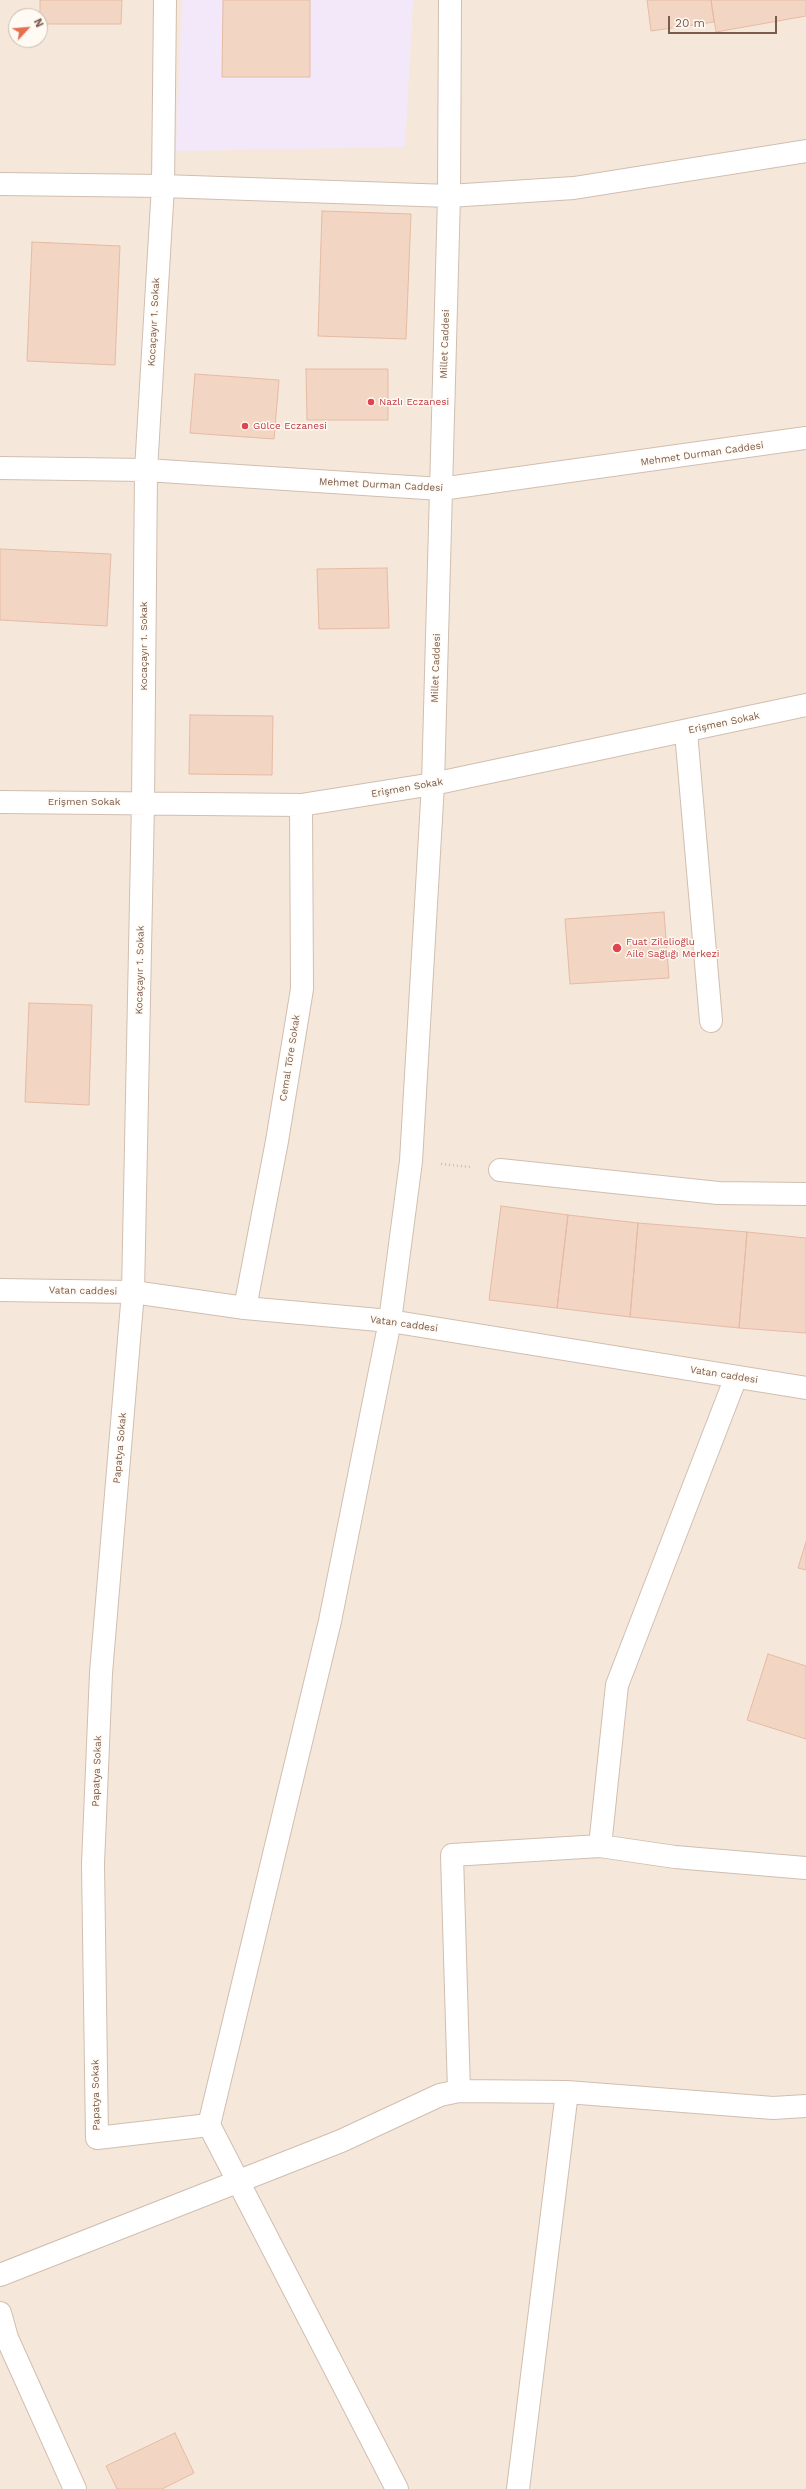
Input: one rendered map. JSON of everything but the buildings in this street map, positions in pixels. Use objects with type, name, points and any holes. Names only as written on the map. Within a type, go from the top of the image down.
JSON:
[{"type":"street","name":"Kocaçayır 1. Sokak","points":[[133,1292],[143,802],[146,470],[162,186],[165,0]]},
{"type":"street","name":"Millet Caddesi","points":[[209,2125],[330,1621],[390,1321],[411,1161],[433,784],[449,196],[450,0]]},
{"type":"street","points":[[0,184],[162,186],[449,196],[574,188],[806,151]]},
{"type":"street","name":"Mehmet Durman Caddesi","points":[[0,468],[146,470],[441,489],[806,438]]},
{"type":"street","name":"Erişmen Sokak","points":[[0,802],[143,802],[301,805],[433,784],[686,732],[806,705]]},
{"type":"street","points":[[686,732],[711,1021]]},
{"type":"street","name":"Cemal Töre Sokak","points":[[245,1308],[277,1141],[302,989],[301,805]]},
{"type":"street","points":[[500,1170],[718,1193],[806,1194]]},
{"type":"street","name":"Vatan caddesi","points":[[0,1290],[133,1292],[245,1308],[390,1321],[806,1388]]},
{"type":"street","name":"Papatya Sokak","points":[[133,1292],[101,1689],[93,1864],[97,2138],[209,2125]]},
{"type":"street","points":[[600,1846],[617,1686],[736,1377]]},
{"type":"street","points":[[459,2091],[452,1854],[600,1846],[675,1857],[806,1868]]},
{"type":"street","points":[[0,2275],[341,2141],[440,2095],[459,2091],[567,2092],[773,2108],[806,2106]]},
{"type":"street","points":[[513,2488],[567,2092]]},
{"type":"street","points":[[209,2125],[397,2489]]},
{"type":"street","points":[[0,2313],[7,2338],[75,2489]]},
{"type":"path","points":[[411,1161],[500,1170]]},
{"type":"shaded area","points":[[0,0],[806,0],[806,2489],[0,2489]]},
{"type":"shaded area","points":[[182,0],[413,0],[405,147],[176,151]]},
{"type":"place","name":"Nazlı Eczanesi","points":[[371,402]]},
{"type":"place","name":"Gülce Eczanesi","points":[[245,426]]},
{"type":"place","name":"Fuat Zilelioğlu Aile Sağlığı Merkezi","points":[[617,948]]}]
